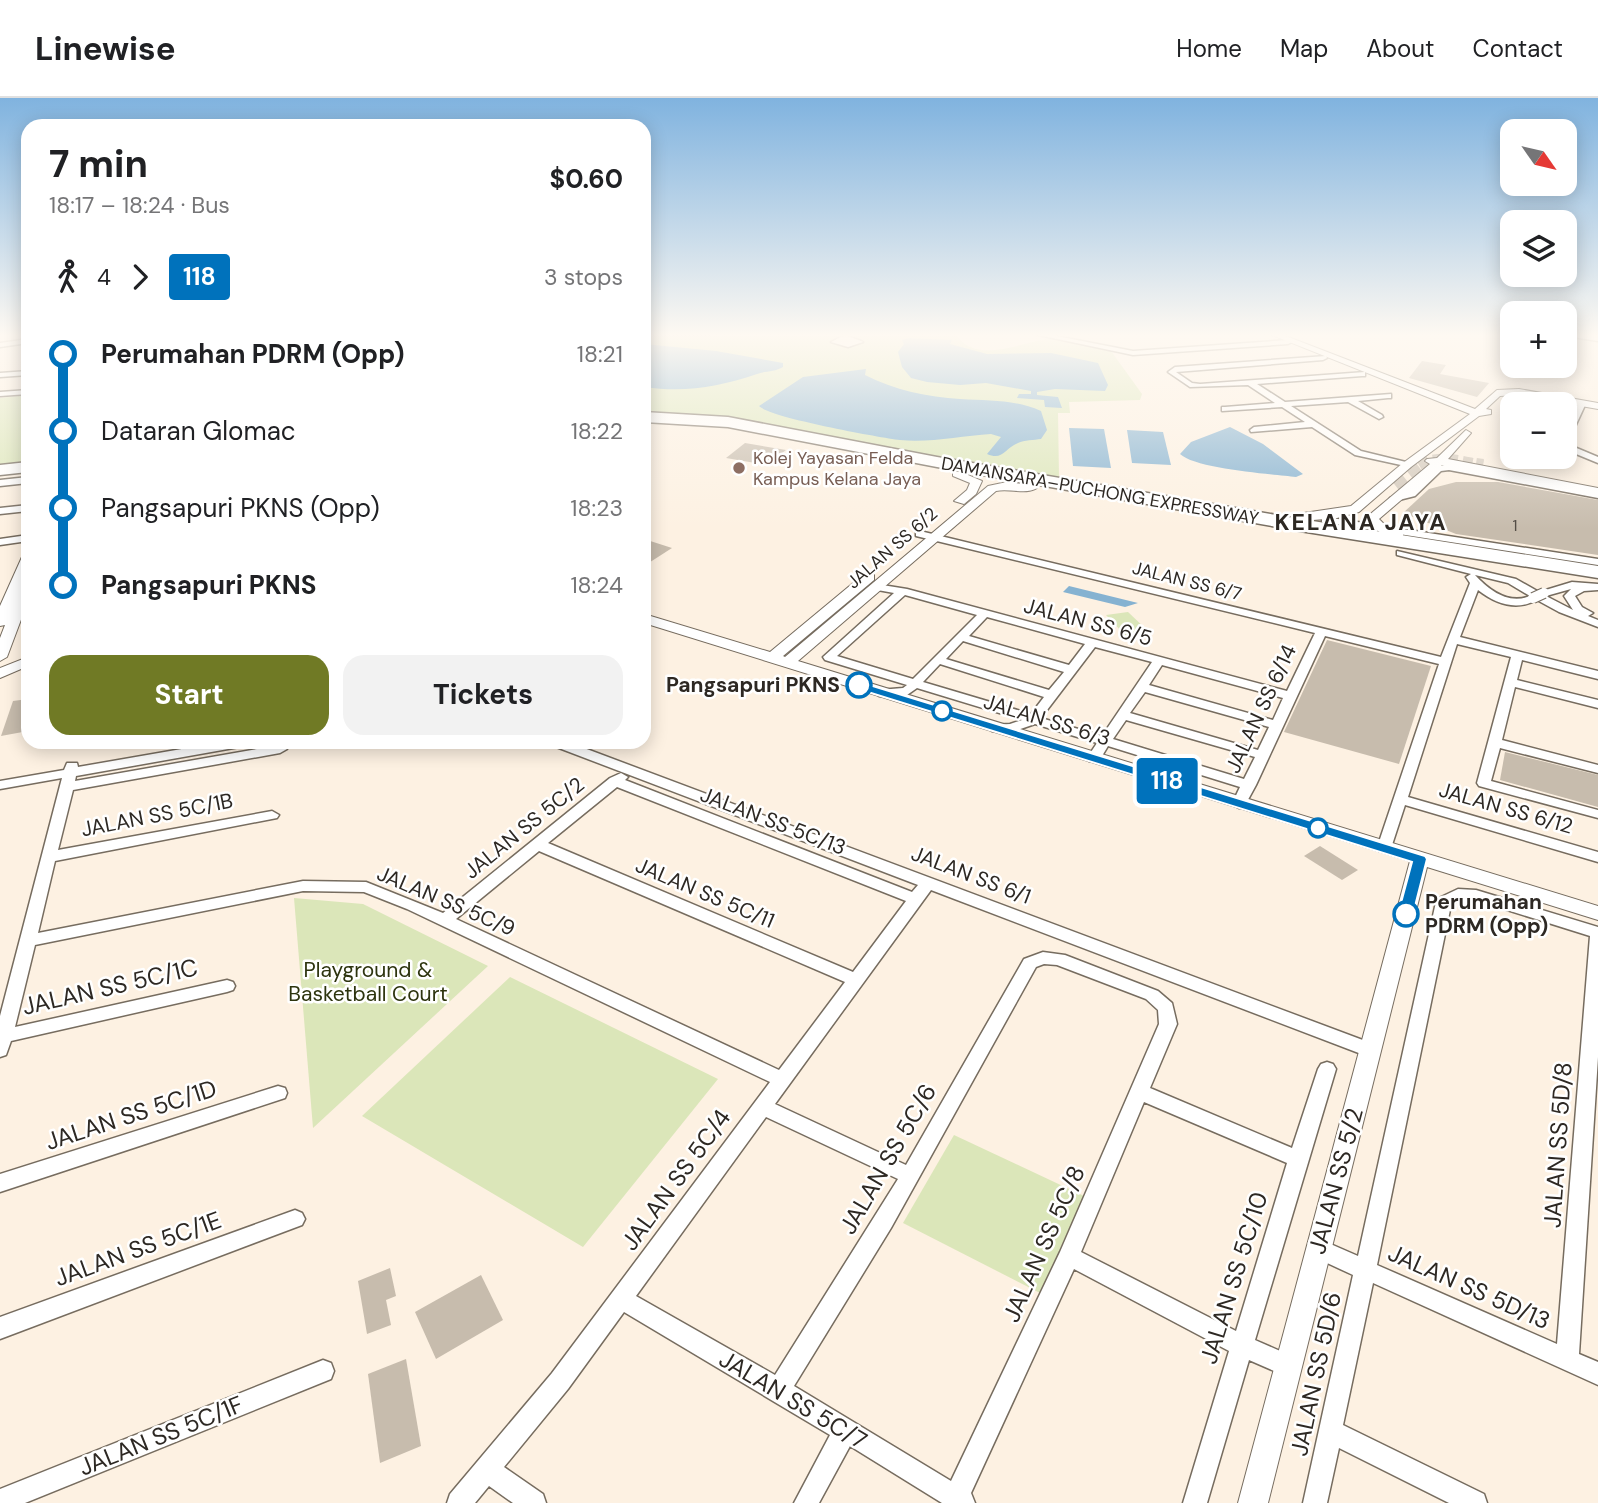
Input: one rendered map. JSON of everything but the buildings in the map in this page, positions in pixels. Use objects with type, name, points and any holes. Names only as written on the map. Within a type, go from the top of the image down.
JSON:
[{"type":"highway","name":"DAMANSARA–PUCHONG EXPRESSWAY","points":[[651,417],[728,422],[937,462],[1594,574]]},
{"type":"highway","name":"DAMANSARA–PUCHONG EXPRESSWAY","points":[[651,424],[715,426],[938,469],[1594,574]]},
{"type":"highway","points":[[0,470],[21,468]]},
{"type":"highway","points":[[938,469],[1031,488],[1394,540]]},
{"type":"highway","points":[[0,477],[21,475]]},
{"type":"highway","points":[[1106,491],[1325,520]]},
{"type":"highway","points":[[1166,502],[1594,574]]},
{"type":"street","points":[[1274,399],[1358,453],[1407,465]]},
{"type":"street","points":[[1349,399],[1378,417]]},
{"type":"street","points":[[1226,409],[1355,399]]},
{"type":"street","points":[[1448,399],[1484,412]]},
{"type":"street","points":[[1449,399],[1484,412]]},
{"type":"street","points":[[1301,517],[1352,511],[1407,465],[1505,399]]},
{"type":"street","points":[[1536,399],[1598,407]]},
{"type":"street","points":[[1577,414],[1581,405]]},
{"type":"street","points":[[1325,520],[1362,516],[1440,461],[1484,412]]},
{"type":"street","points":[[1254,430],[1314,424]]},
{"type":"street","points":[[1433,446],[1433,454],[1440,461]]},
{"type":"street","points":[[1450,450],[1476,460],[1598,489]]},
{"type":"street","points":[[1577,451],[1598,460]]},
{"type":"street","points":[[1388,460],[1397,465],[1440,461],[1580,490],[1598,489]]},
{"type":"street","points":[[1483,465],[1598,489]]},
{"type":"street","points":[[1395,492],[1412,494],[1443,468],[1508,476]]},
{"type":"street","name":"JALAN SS 6/2","points":[[780,660],[876,587],[976,486],[976,481],[957,474]]},
{"type":"street","points":[[0,483],[21,481]]},
{"type":"street","name":"JALAN SS 6/2","points":[[780,660],[927,536],[992,488],[1007,485],[1031,488]]},
{"type":"street","points":[[1395,492],[1372,520],[1394,540],[1427,561],[1471,577],[1475,584],[1512,602],[1522,603],[1594,574]]},
{"type":"street","points":[[0,511],[21,509]]},
{"type":"street","points":[[1325,520],[1394,540],[1422,535],[1594,574]]},
{"type":"street","name":"JALAN SS 6/7","points":[[927,536],[1446,662]]},
{"type":"street","points":[[0,542],[21,539]]},
{"type":"street","points":[[1427,561],[1512,582],[1563,610],[1598,624]]},
{"type":"street","points":[[0,622],[21,573]]},
{"type":"street","points":[[1594,574],[1569,596],[1578,609],[1598,618]]},
{"type":"street","points":[[1384,848],[1453,639],[1475,584]]},
{"type":"street","name":"JALAN SS 6/5","points":[[876,587],[903,591],[1290,696]]},
{"type":"street","points":[[903,591],[829,657],[1249,785]]},
{"type":"street","points":[[21,602],[1,655],[21,657]]},
{"type":"street","points":[[883,693],[907,691],[985,614]]},
{"type":"street","name":"JALAN SS 6/3","points":[[651,620],[1598,914]]},
{"type":"street","name":"JALAN SS 6/14","points":[[1239,804],[1321,632]]},
{"type":"street","points":[[961,637],[1071,670]]},
{"type":"street","points":[[1453,639],[1598,675]]},
{"type":"street","points":[[997,728],[1012,728],[1033,720],[1092,643]]},
{"type":"street","points":[[1517,656],[1483,783],[1598,814]]},
{"type":"street","points":[[0,665],[21,660]]},
{"type":"street","points":[[938,660],[1052,695]]},
{"type":"street","points":[[1094,758],[1159,661]]},
{"type":"street","points":[[0,673],[21,662]]},
{"type":"street","points":[[1511,682],[1598,704]]},
{"type":"street","points":[[1142,687],[1277,725]]},
{"type":"street","points":[[1123,715],[1262,755]]},
{"type":"street","points":[[1494,742],[1598,769]]},
{"type":"street","points":[[69,775],[180,749]]},
{"type":"street","points":[[0,779],[69,775],[208,749]]},
{"type":"street","points":[[0,785],[280,749]]},
{"type":"street","name":"JALAN SS 6/1","points":[[575,749],[1370,1050]]},
{"type":"street","name":"JALAN SS 5C/2","points":[[444,920],[630,769]]},
{"type":"street","points":[[2,1043],[69,775]]},
{"type":"street","name":"JALAN SS 5C/13","points":[[615,781],[915,900]]},
{"type":"street","name":"JALAN SS 6/12","points":[[1401,799],[1598,857]]},
{"type":"street","name":"JALAN SS 5C/1B","points":[[49,857],[272,815]]},
{"type":"street","name":"JALAN SS 5C/11","points":[[537,844],[856,980]]},
{"type":"street","name":"JALAN SS 5/2","points":[[1253,1503],[1420,859]]},
{"type":"street","name":"JALAN SS 5C/4","points":[[459,1503],[560,1381],[928,882]]},
{"type":"street","name":"JALAN SS 5C/9","points":[[28,941],[303,886],[366,887],[444,920],[783,1080]]},
{"type":"street","name":"JALAN SS 5D/6","points":[[1315,1503],[1444,902],[1458,894],[1476,895],[1598,933]]},
{"type":"street","name":"JALAN SS 5D/8","points":[[1567,1360],[1598,933]]},
{"type":"street","name":"JALAN SS 5C/8","points":[[960,1501],[1168,1024],[1166,1008],[1152,995],[1059,959],[1043,958]]},
{"type":"street","name":"JALAN SS 5C/6","points":[[779,1390],[910,1176],[1030,963],[1043,958]]},
{"type":"street","name":"JALAN SS 5C/1C","points":[[2,1043],[227,986]]},
{"type":"street","name":"JALAN SS 5C/10","points":[[1195,1503],[1327,1069]]},
{"type":"street","points":[[1140,1092],[1298,1158]]},
{"type":"street","name":"JALAN SS 5C/1D","points":[[0,1184],[278,1093]]},
{"type":"street","points":[[763,1107],[910,1176]]},
{"type":"street","name":"JALAN SS 5C/1E","points":[[0,1328],[295,1219]]},
{"type":"street","name":"JALAN SS 5D/13","points":[[1319,1249],[1598,1374]]},
{"type":"street","points":[[1069,1256],[1241,1345],[1288,1366]]},
{"type":"street","name":"JALAN SS 5C/7","points":[[621,1299],[779,1390],[960,1501]]},
{"type":"street","name":"JALAN SS 5C/1F","points":[[0,1501],[323,1371]]},
{"type":"street","points":[[806,1503],[845,1431]]},
{"type":"street","points":[[1330,1431],[1475,1503]]},
{"type":"street","points":[[488,1470],[534,1503]]},
{"type":"green space","points":[[0,399],[21,399],[21,463],[0,465]]},
{"type":"green space","points":[[651,399],[1140,399],[1069,402],[1070,413],[1058,413],[1059,478],[970,465],[742,419],[651,414]]},
{"type":"green space","points":[[1128,612],[1148,631],[1125,635],[1106,615]]},
{"type":"green space","name":"Playground & Basketball Court","points":[[294,898],[363,904],[488,966],[313,1128]]},
{"type":"green space","points":[[510,977],[718,1079],[583,1247],[362,1116]]},
{"type":"green space","points":[[954,1135],[1084,1196],[1040,1293],[903,1223]]},
{"type":"water","points":[[770,399],[956,399],[1011,402],[1041,411],[1047,430],[1041,439],[1020,442],[1000,455],[992,456],[987,454],[1001,437],[991,434],[934,440],[900,440],[803,421],[759,406]]},
{"type":"water","points":[[1025,399],[1059,399],[1062,408],[1045,407],[1044,400]]},
{"type":"water","points":[[1230,427],[1263,444],[1303,474],[1296,477],[1235,470],[1201,463],[1180,454],[1191,442]]},
{"type":"water","points":[[1069,428],[1104,429],[1111,468],[1073,466]]},
{"type":"water","points":[[1127,430],[1163,432],[1171,465],[1132,463]]},
{"type":"water","points":[[1069,586],[1138,603],[1125,607],[1063,592]]},
{"type":"tunnel","points":[[1419,465],[1435,459],[1483,465],[1476,464]]},
{"type":"tunnel","points":[[1395,485],[1422,464]]},
{"type":"bus line","name":"118","points":[[859,685],[1420,859],[1406,914]]},
{"type":"place","name":"Kolej Yayasan Felda Kampus Kelana Jaya","points":[[739,468]]},
{"type":"place","name":"Pangsapuri PKNS","points":[[859,685]]},
{"type":"place","name":"Perumahan PDRM (Opp)","points":[[1406,914]]},
{"type":"district","name":"KELANA JAYA","points":[[1361,522]]}]
